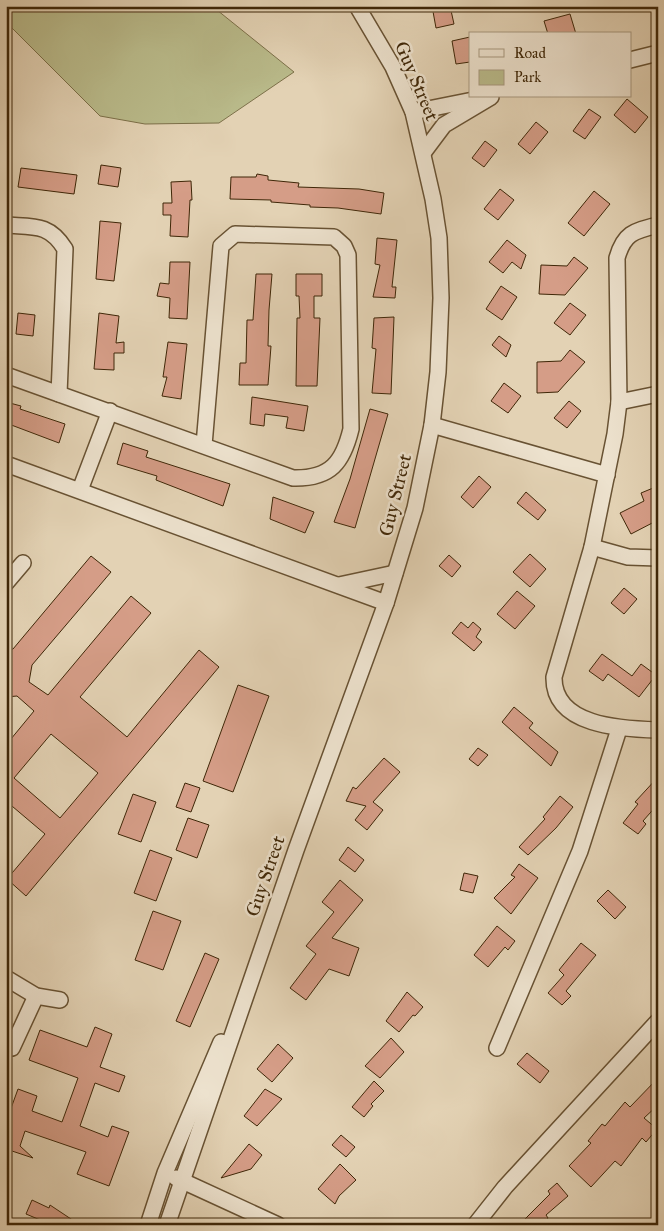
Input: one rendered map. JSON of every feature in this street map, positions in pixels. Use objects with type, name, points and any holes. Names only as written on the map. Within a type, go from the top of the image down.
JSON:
[{"type":"street","name":"Guy Street","points":[[167,1225],[184,1181],[200,1127],[245,1002],[248,985],[386,603],[414,508],[432,424],[438,372],[441,298],[439,238],[423,153],[413,112],[393,67],[357,6]]},
{"type":"street","points":[[632,60],[658,53]]},
{"type":"street","points":[[413,112],[482,98]]},
{"type":"street","points":[[423,153],[444,125],[489,98]]},
{"type":"street","points":[[6,225],[45,228],[54,233],[65,249],[59,394]]},
{"type":"street","points":[[658,226],[630,234],[624,240],[618,258],[620,402],[592,547],[554,677],[554,689],[560,702],[570,711],[584,718],[619,729],[658,730]]},
{"type":"street","points":[[6,375],[110,410],[204,445],[293,478],[319,475],[338,464],[346,448],[351,428],[348,255],[344,246],[334,237],[235,234],[221,246],[204,445]]},
{"type":"street","points":[[620,402],[658,394]]},
{"type":"street","points":[[80,490],[110,410]]},
{"type":"street","points":[[432,424],[607,475]]},
{"type":"street","points":[[6,464],[386,603]]},
{"type":"street","points":[[592,547],[628,557],[658,558]]},
{"type":"street","points":[[6,583],[23,563]]},
{"type":"street","points":[[338,585],[395,573]]},
{"type":"street","points":[[497,1048],[580,851],[619,729]]},
{"type":"street","points":[[6,978],[36,996],[60,1000]]},
{"type":"street","name":"Guy Street","points":[[148,1225],[165,1173],[237,1001],[248,985]]},
{"type":"street","points":[[12,1048],[36,996]]},
{"type":"street","points":[[475,1225],[505,1187],[658,1021]]},
{"type":"street","points":[[165,1173],[278,1225]]},
{"type":"green space","points":[[6,6],[212,6],[294,72],[219,123],[145,124],[100,116],[6,22]]},
{"type":"building","points":[[432,6],[450,6],[454,24],[436,28]]},
{"type":"building","points":[[570,14],[575,32],[547,32],[544,21]]},
{"type":"building","points":[[469,37],[469,62],[456,64],[452,41]]},
{"type":"building","points":[[627,99],[648,117],[635,133],[614,115]]},
{"type":"building","points":[[589,109],[601,117],[585,139],[573,131]]},
{"type":"building","points":[[536,122],[548,132],[530,154],[518,144]]},
{"type":"building","points":[[485,141],[497,150],[484,167],[472,158]]},
{"type":"building","points":[[101,165],[121,168],[118,187],[98,184]]},
{"type":"building","points":[[21,168],[77,175],[74,194],[18,187]]},
{"type":"building","points":[[257,174],[268,176],[268,180],[299,183],[298,187],[359,189],[384,193],[381,214],[338,208],[310,207],[310,205],[271,202],[271,200],[230,199],[231,177],[256,177]]},
{"type":"building","points":[[191,181],[192,200],[190,200],[188,237],[170,236],[171,215],[163,215],[163,203],[172,203],[171,182]]},
{"type":"building","points":[[500,189],[514,200],[498,220],[484,209]]},
{"type":"building","points":[[594,191],[610,204],[584,236],[568,223]]},
{"type":"building","points":[[100,221],[121,223],[114,281],[96,279]]},
{"type":"building","points":[[377,238],[397,240],[392,287],[396,287],[395,298],[373,297],[380,265],[375,264]]},
{"type":"building","points":[[507,240],[526,255],[521,269],[512,262],[503,273],[489,262]]},
{"type":"building","points":[[574,257],[588,268],[565,295],[539,294],[541,265],[567,266]]},
{"type":"building","points":[[170,262],[190,262],[187,319],[169,318],[170,298],[157,296],[160,283],[169,284]]},
{"type":"building","points":[[256,274],[272,274],[269,310],[268,346],[271,346],[268,385],[239,385],[240,363],[246,363],[247,320],[253,320]]},
{"type":"building","points":[[296,274],[322,274],[322,296],[314,296],[314,318],[320,318],[317,386],[296,386],[297,318],[300,318],[299,296],[296,296]]},
{"type":"building","points":[[501,286],[517,297],[502,320],[486,309]]},
{"type":"building","points":[[570,303],[586,315],[570,335],[554,323]]},
{"type":"building","points":[[18,313],[35,315],[33,336],[16,334]]},
{"type":"building","points":[[99,313],[119,316],[116,343],[124,342],[124,353],[114,353],[114,370],[94,369]]},
{"type":"building","points":[[394,317],[391,394],[372,393],[376,349],[372,348],[374,318]]},
{"type":"building","points":[[499,336],[511,345],[506,357],[492,345]]},
{"type":"building","points":[[168,342],[187,344],[181,399],[162,396],[167,377],[163,377]]},
{"type":"building","points":[[570,350],[585,362],[558,392],[537,393],[537,362],[561,361]]},
{"type":"building","points":[[504,383],[521,396],[508,413],[491,401]]},
{"type":"building","points":[[252,397],[308,406],[304,431],[286,428],[288,417],[265,414],[264,426],[250,424]]},
{"type":"building","points":[[569,401],[581,411],[567,428],[554,418]]},
{"type":"building","points":[[6,402],[21,406],[20,409],[65,424],[59,443],[6,423]]},
{"type":"building","points":[[370,409],[388,414],[355,528],[334,522],[350,479]]},
{"type":"building","points":[[123,443],[148,451],[146,457],[230,484],[223,506],[156,480],[157,476],[117,464]]},
{"type":"building","points":[[479,476],[491,487],[473,508],[461,497]]},
{"type":"building","points":[[658,486],[658,520],[631,534],[620,513],[644,501],[641,493]]},
{"type":"building","points":[[526,492],[546,510],[538,520],[517,503]]},
{"type":"building","points":[[273,497],[314,512],[305,533],[270,519]]},
{"type":"building","points":[[530,554],[546,569],[530,587],[513,572]]},
{"type":"building","points":[[449,555],[461,566],[452,577],[439,566]]},
{"type":"building","points":[[91,556],[111,572],[32,665],[29,682],[48,695],[131,596],[151,613],[80,697],[127,737],[199,650],[219,667],[26,896],[7,879],[45,834],[6,801],[6,745],[34,711],[17,696],[6,697],[6,651],[13,649]],"holes":[[[51,734],[98,773],[60,818],[14,778]]]},
{"type":"building","points":[[624,588],[637,599],[624,614],[611,603]]},
{"type":"building","points":[[517,591],[535,606],[515,629],[497,614]]},
{"type":"building","points":[[461,622],[468,628],[473,622],[481,629],[476,637],[482,642],[474,651],[452,633]]},
{"type":"building","points":[[602,654],[632,676],[641,664],[656,675],[639,697],[608,674],[603,681],[589,671]]},
{"type":"building","points":[[238,685],[269,696],[233,792],[203,781]]},
{"type":"building","points":[[514,707],[533,723],[529,728],[558,752],[551,766],[502,722]]},
{"type":"building","points":[[478,748],[488,755],[478,766],[469,759]]},
{"type":"building","points":[[384,758],[400,772],[373,802],[383,810],[367,830],[355,820],[366,806],[346,801],[353,787],[356,789]]},
{"type":"building","points":[[658,777],[658,804],[643,821],[646,824],[638,834],[623,823],[638,804],[635,802]]},
{"type":"building","points":[[185,783],[200,788],[191,812],[176,807]]},
{"type":"building","points":[[133,794],[156,802],[141,842],[118,834]]},
{"type":"building","points":[[560,796],[573,807],[556,828],[528,855],[519,847],[545,819],[543,817]]},
{"type":"building","points":[[188,818],[209,825],[197,858],[176,850]]},
{"type":"building","points":[[348,847],[364,860],[355,872],[339,860]]},
{"type":"building","points":[[150,850],[172,858],[156,901],[134,893]]},
{"type":"building","points":[[519,864],[538,878],[511,914],[494,898],[515,877],[511,875]]},
{"type":"building","points":[[464,873],[478,876],[473,893],[460,890]]},
{"type":"building","points":[[340,880],[363,900],[332,938],[359,948],[349,976],[329,969],[306,1000],[290,988],[316,954],[306,946],[334,912],[322,902]]},
{"type":"building","points":[[608,890],[626,907],[615,919],[597,901]]},
{"type":"building","points":[[153,911],[181,921],[163,970],[135,960]]},
{"type":"building","points":[[497,926],[515,941],[508,950],[505,947],[488,967],[474,955]]},
{"type":"building","points":[[581,943],[596,955],[566,991],[571,996],[562,1005],[548,993],[564,975],[559,970]]},
{"type":"building","points":[[205,953],[219,959],[190,1027],[176,1021]]},
{"type":"building","points":[[407,992],[423,1007],[415,1016],[413,1015],[399,1032],[386,1021]]},
{"type":"building","points":[[95,1027],[112,1034],[100,1067],[125,1076],[119,1092],[95,1083],[80,1126],[108,1137],[112,1126],[129,1132],[109,1186],[77,1174],[86,1152],[25,1131],[20,1146],[33,1158],[6,1149],[6,1122],[18,1089],[37,1096],[32,1111],[62,1122],[78,1078],[29,1060],[40,1030],[87,1047]]},
{"type":"building","points":[[391,1038],[404,1052],[380,1078],[365,1066]]},
{"type":"building","points":[[278,1044],[293,1058],[272,1082],[257,1069]]},
{"type":"building","points":[[527,1053],[549,1071],[540,1083],[517,1064]]},
{"type":"building","points":[[658,1078],[658,1105],[644,1118],[657,1129],[646,1142],[642,1138],[621,1166],[615,1161],[591,1187],[569,1166],[591,1143],[588,1141],[602,1124],[605,1126],[625,1102],[630,1107]]},
{"type":"building","points":[[374,1081],[384,1091],[371,1104],[373,1106],[364,1117],[352,1107]]},
{"type":"building","points":[[265,1089],[282,1099],[257,1126],[244,1116]]},
{"type":"building","points":[[341,1135],[355,1147],[346,1157],[332,1145]]},
{"type":"building","points":[[249,1144],[262,1155],[251,1169],[221,1178]]},
{"type":"building","points":[[340,1164],[356,1180],[339,1196],[335,1204],[318,1189]]},
{"type":"building","points":[[557,1183],[568,1196],[546,1215],[548,1218],[542,1225],[531,1225],[525,1219],[550,1194],[548,1191]]},
{"type":"building","points":[[32,1200],[49,1208],[50,1205],[80,1225],[52,1225],[26,1214]]}]
